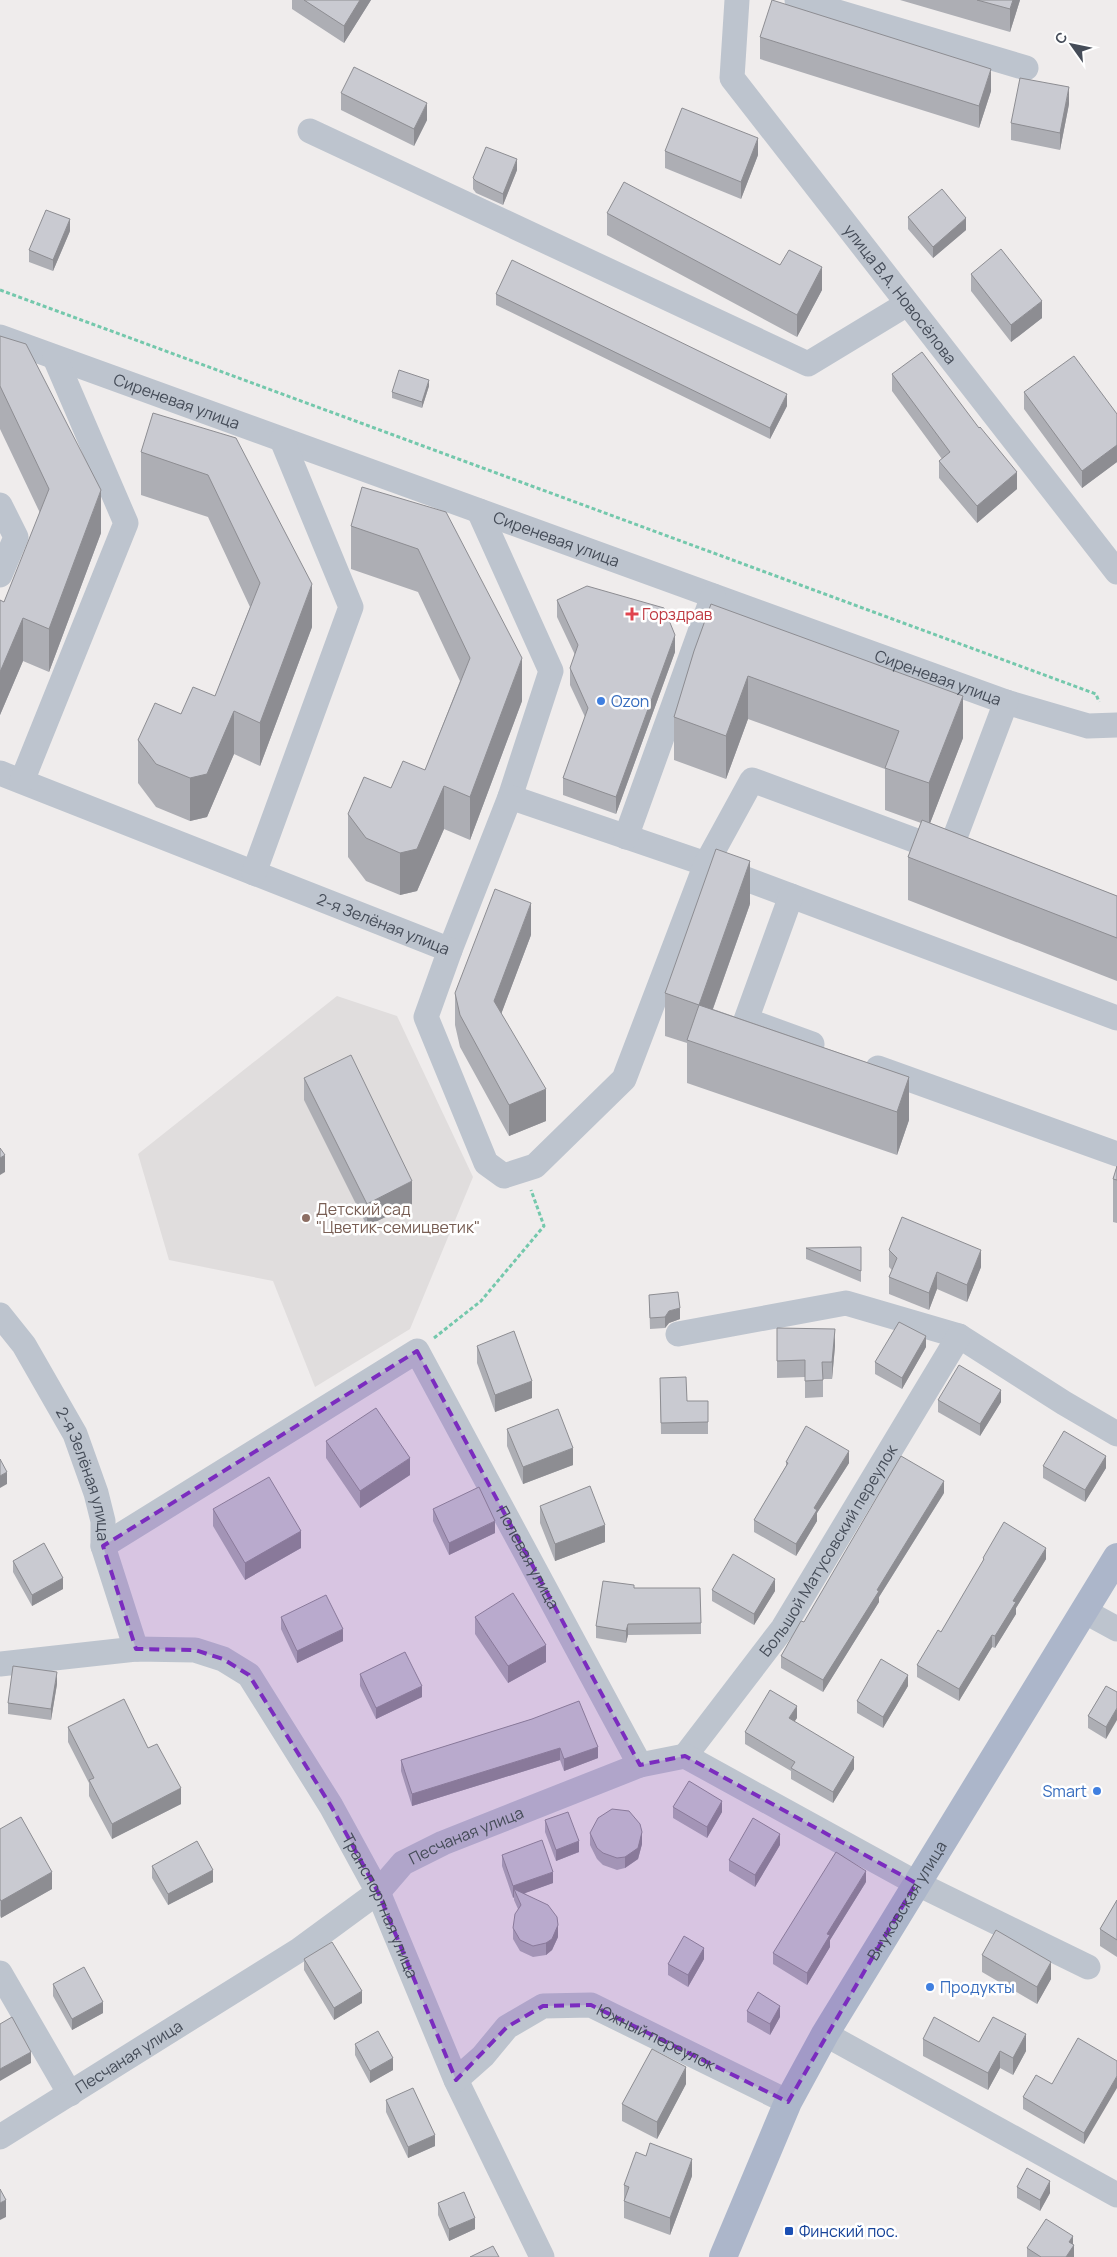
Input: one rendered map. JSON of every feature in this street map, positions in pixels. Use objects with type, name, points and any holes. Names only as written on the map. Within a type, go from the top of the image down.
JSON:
[{"type":"main road","name":"Внуковская улица","points":[[723,2257],[788,2102],[824,2034],[1117,1558]]},
{"type":"street","name":"улица В.А. Новосёлова","points":[[737,0],[732,78],[1117,572]]},
{"type":"street","points":[[797,0],[1026,68]]},
{"type":"street","points":[[310,131],[808,364],[908,304]]},
{"type":"street","name":"Сиреневая улица","points":[[0,337],[1006,702],[1088,726],[1112,726]]},
{"type":"street","points":[[11,777],[126,524],[55,358]]},
{"type":"street","points":[[254,873],[351,607],[282,440]]},
{"type":"street","points":[[0,505],[16,537],[0,575]]},
{"type":"street","name":"2-я Зелёная улица","points":[[11,777],[450,950],[510,797],[550,671],[480,511]]},
{"type":"street","points":[[626,837],[714,596]]},
{"type":"street","points":[[450,950],[426,1017],[486,1163],[504,1176],[535,1166],[624,1079],[706,864],[752,780],[949,853],[1006,702]]},
{"type":"street","points":[[510,797],[706,864],[1117,1018]]},
{"type":"street","points":[[791,896],[746,1020],[830,1051]]},
{"type":"street","points":[[858,1061],[1117,1154]]},
{"type":"street","points":[[678,1334],[846,1303],[959,1336],[1064,1403],[1117,1434]]},
{"type":"street","name":"2-я Зелёная улица","points":[[0,1315],[24,1345],[74,1434],[96,1493],[103,1521],[103,1546],[136,1649]]},
{"type":"street","name":"Большой Матусовский переулок","points":[[685,1756],[783,1628],[959,1336]]},
{"type":"street","points":[[103,1546],[417,1350]]},
{"type":"street","name":"Полевая улица","points":[[417,1350],[640,1765]]},
{"type":"street","points":[[1084,1611],[1117,1629]]},
{"type":"street","name":"Транспортная улица","points":[[0,1664],[136,1649],[195,1650],[223,1659],[249,1675],[331,1806],[378,1892],[456,2080],[542,2257]]},
{"type":"street","points":[[685,1756],[916,1883],[1088,1967]]},
{"type":"street","name":"Песчаная улица","points":[[0,2137],[299,1950],[378,1892],[403,1863],[442,1842],[640,1765],[685,1756]]},
{"type":"street","points":[[0,1972],[70,2094]]},
{"type":"street","name":"Южный переулок","points":[[456,2080],[483,2056],[507,2027],[543,2006],[591,2005],[788,2102]]},
{"type":"street","points":[[824,2034],[1117,2195]]},
{"type":"path","points":[[0,290],[1096,694],[1112,726]]},
{"type":"path","points":[[417,1350],[481,1301],[544,1226],[523,1170]]},
{"type":"highlighted area","points":[[417,1351],[640,1765],[685,1756],[916,1883],[788,2102],[591,2005],[543,2006],[507,2027],[456,2080],[378,1892],[331,1806],[249,1675],[223,1659],[195,1650],[136,1649],[103,1546]]},
{"type":"shaded area","name":"Детский сад \"Цветик-семицветик\"","points":[[337,996],[397,1016],[473,1177],[410,1329],[315,1387],[273,1281],[169,1260],[138,1154]]},
{"type":"building","points":[[304,0],[360,0],[344,26]]},
{"type":"building","points":[[772,0],[991,69],[979,106],[760,37]]},
{"type":"building","points":[[977,0],[1013,0],[1010,9]]},
{"type":"building","points":[[354,67],[427,103],[414,129],[341,93]]},
{"type":"building","points":[[1020,78],[1069,87],[1060,133],[1011,123]]},
{"type":"building","points":[[682,108],[758,138],[741,182],[665,151]]},
{"type":"building","points":[[486,147],[517,159],[503,194],[473,178]]},
{"type":"building","points":[[624,182],[780,265],[789,250],[822,267],[797,315],[607,213]]},
{"type":"building","points":[[942,189],[966,218],[933,247],[908,217]]},
{"type":"building","points":[[46,210],[70,219],[53,260],[29,250]]},
{"type":"building","points":[[1001,249],[1042,301],[1011,325],[971,274]]},
{"type":"building","points":[[512,260],[787,394],[770,428],[496,294]]},
{"type":"building","points":[[0,336],[26,344],[101,490],[49,629],[23,618],[0,672],[0,600],[4,602],[49,489],[0,386]]},
{"type":"building","points":[[922,352],[979,428],[1017,472],[977,506],[939,461],[950,452],[892,374]]},
{"type":"building","points":[[1074,356],[1117,414],[1117,445],[1082,471],[1024,392]]},
{"type":"building","points":[[399,370],[429,380],[422,402],[392,392]]},
{"type":"building","points":[[153,413],[236,438],[312,584],[260,723],[234,711],[207,774],[190,778],[156,764],[138,740],[155,703],[181,714],[193,687],[215,696],[260,583],[208,475],[141,452]]},
{"type":"building","points":[[362,487],[446,512],[522,658],[470,797],[444,786],[417,849],[400,853],[366,838],[348,814],[364,777],[391,788],[403,761],[425,770],[470,658],[418,549],[351,526]]},
{"type":"building","points":[[587,586],[664,608],[675,635],[616,797],[563,778],[588,708],[570,668],[578,645],[557,600]]},
{"type":"building","points":[[711,604],[963,696],[929,783],[885,768],[899,731],[748,676],[726,736],[674,717],[694,651]]},
{"type":"building","points":[[922,820],[1117,896],[1117,938],[908,857]]},
{"type":"building","points":[[716,849],[750,861],[699,1005],[665,993]]},
{"type":"building","points":[[495,889],[531,903],[494,1001],[546,1089],[509,1105],[460,1015],[455,993]]},
{"type":"building","points":[[699,1005],[909,1077],[897,1112],[687,1040]]},
{"type":"building","points":[[351,1055],[412,1181],[367,1204],[304,1078]]},
{"type":"building","points":[[0,1148],[5,1155],[0,1158]]},
{"type":"building","points":[[1117,1166],[1117,1180],[1113,1179]]},
{"type":"building","points":[[902,1217],[981,1250],[967,1285],[937,1272],[929,1293],[889,1277],[897,1258],[889,1250]]},
{"type":"building","points":[[861,1247],[861,1271],[806,1248]]},
{"type":"building","points":[[678,1292],[680,1308],[669,1311],[665,1317],[650,1318],[649,1295]]},
{"type":"building","points":[[899,1322],[926,1336],[902,1378],[875,1362]]},
{"type":"building","points":[[777,1328],[835,1329],[832,1362],[822,1362],[823,1380],[805,1381],[805,1360],[777,1361]]},
{"type":"building","points":[[514,1331],[532,1381],[495,1395],[477,1346]]},
{"type":"building","points":[[959,1365],[1001,1390],[980,1424],[938,1400]]},
{"type":"building","points":[[686,1377],[687,1401],[708,1401],[708,1422],[661,1423],[660,1378]]},
{"type":"building","points":[[376,1408],[410,1458],[360,1491],[326,1441]]},
{"type":"building","points":[[558,1409],[573,1448],[523,1467],[507,1429]]},
{"type":"building","points":[[806,1426],[849,1451],[814,1508],[817,1510],[796,1544],[754,1520],[788,1463],[786,1462]]},
{"type":"building","points":[[1064,1431],[1106,1456],[1085,1490],[1043,1466]]},
{"type":"building","points":[[901,1456],[944,1481],[877,1590],[879,1591],[823,1680],[781,1656],[801,1621],[804,1622]]},
{"type":"building","points":[[0,1459],[7,1472],[0,1476]]},
{"type":"building","points":[[269,1477],[301,1531],[245,1563],[213,1509]]},
{"type":"building","points":[[590,1486],[605,1525],[555,1544],[540,1506]]},
{"type":"building","points":[[479,1487],[495,1521],[449,1543],[433,1509]]},
{"type":"building","points":[[1004,1522],[1046,1548],[1013,1601],[1016,1602],[995,1636],[992,1635],[959,1689],[917,1665],[938,1630],[941,1632]]},
{"type":"building","points":[[44,1543],[63,1578],[32,1595],[13,1561]]},
{"type":"building","points":[[733,1554],[775,1579],[754,1614],[712,1590]]},
{"type":"building","points":[[603,1581],[634,1585],[634,1588],[700,1588],[701,1623],[628,1624],[626,1631],[596,1626]]},
{"type":"building","points":[[513,1593],[546,1645],[508,1666],[475,1617]]},
{"type":"building","points":[[326,1595],[343,1629],[297,1651],[281,1617]]},
{"type":"building","points":[[405,1652],[422,1686],[376,1708],[360,1674]]},
{"type":"building","points":[[881,1659],[908,1675],[883,1717],[857,1701]]},
{"type":"building","points":[[13,1666],[57,1672],[51,1709],[8,1703]]},
{"type":"building","points":[[1106,1686],[1117,1692],[1117,1708],[1106,1727],[1088,1716]]},
{"type":"building","points":[[770,1690],[797,1706],[789,1718],[854,1757],[833,1792],[791,1768],[795,1762],[745,1732]]},
{"type":"building","points":[[124,1699],[148,1748],[157,1744],[181,1788],[112,1824],[89,1780],[94,1778],[68,1727]]},
{"type":"building","points":[[579,1701],[598,1747],[564,1759],[560,1748],[412,1794],[401,1760],[532,1719]]},
{"type":"building","points":[[689,1781],[722,1801],[707,1827],[673,1807]]},
{"type":"building","points":[[612,1809],[629,1811],[640,1824],[642,1832],[638,1848],[625,1857],[617,1858],[603,1853],[597,1848],[590,1833],[598,1818]]},
{"type":"building","points":[[568,1812],[579,1841],[556,1850],[545,1820]]},
{"type":"building","points":[[21,1817],[52,1872],[1,1901],[0,1829]]},
{"type":"building","points":[[753,1818],[780,1834],[755,1875],[729,1860]]},
{"type":"building","points":[[542,1840],[553,1872],[513,1886],[502,1855]]},
{"type":"building","points":[[197,1841],[213,1870],[168,1894],[152,1866]]},
{"type":"building","points":[[836,1852],[866,1871],[827,1934],[830,1935],[807,1973],[773,1953]]},
{"type":"building","points":[[514,1889],[548,1905],[557,1917],[558,1925],[552,1939],[546,1943],[533,1946],[520,1940],[513,1928],[515,1914],[521,1905]]},
{"type":"building","points":[[1117,1900],[1117,1940],[1100,1929]]},
{"type":"building","points":[[996,1930],[1051,1962],[1037,1987],[982,1955]]},
{"type":"building","points":[[684,1936],[704,1948],[688,1975],[668,1964]]},
{"type":"building","points":[[332,1942],[362,1991],[334,2008],[304,1959]]},
{"type":"building","points":[[84,1967],[103,2002],[72,2019],[53,1984]]},
{"type":"building","points":[[758,1992],[780,2006],[770,2024],[747,2011]]},
{"type":"building","points":[[12,2017],[31,2052],[0,2069],[0,2024]]},
{"type":"building","points":[[934,2017],[979,2042],[993,2017],[1026,2034],[1013,2058],[1000,2051],[988,2073],[923,2039]]},
{"type":"building","points":[[378,2031],[393,2058],[370,2071],[355,2044]]},
{"type":"building","points":[[1078,2038],[1117,2061],[1117,2076],[1084,2133],[1023,2097],[1036,2075],[1052,2084]]},
{"type":"building","points":[[652,2049],[686,2067],[657,2122],[622,2104]]},
{"type":"building","points":[[413,2088],[435,2135],[408,2147],[386,2100]]},
{"type":"building","points":[[650,2143],[692,2159],[670,2218],[624,2201],[629,2187],[624,2185],[636,2152],[646,2156]]},
{"type":"building","points":[[1027,2168],[1050,2181],[1040,2200],[1017,2187]]},
{"type":"building","points":[[0,2189],[6,2200],[0,2203]]},
{"type":"building","points":[[464,2192],[475,2218],[449,2229],[438,2203]]},
{"type":"building","points":[[1046,2219],[1073,2236],[1069,2242],[1074,2245],[1066,2257],[1041,2257],[1027,2248]]},
{"type":"building","points":[[493,2246],[499,2257],[470,2257]]},
{"type":"place","name":"Горздрав","points":[[632,614]]},
{"type":"place","name":"Ozon","points":[[601,701]]},
{"type":"place","name":"Детский сад \"Цветик-семицветик\"","points":[[306,1218]]},
{"type":"place","name":"Smart","points":[[1097,1791]]},
{"type":"place","name":"Продукты","points":[[930,1987]]},
{"type":"place","name":"Финский пос.","points":[[789,2231]]}]
